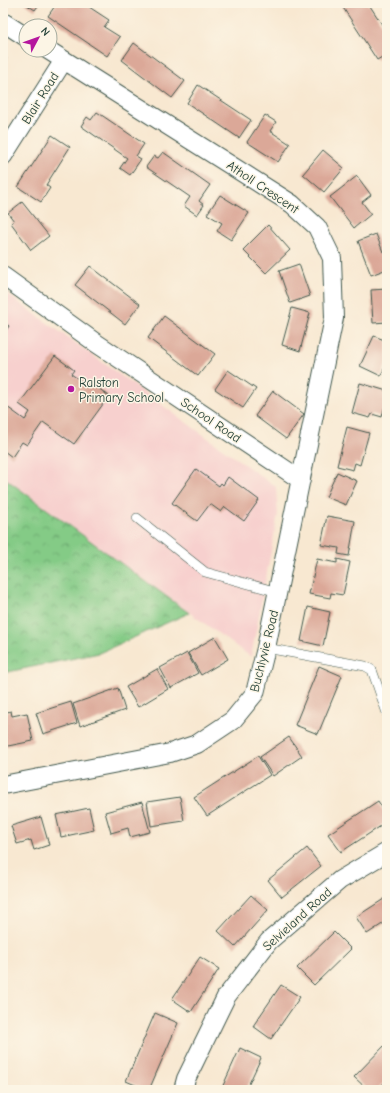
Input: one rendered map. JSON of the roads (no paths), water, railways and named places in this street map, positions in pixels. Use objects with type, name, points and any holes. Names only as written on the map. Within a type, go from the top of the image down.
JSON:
[{"type":"street","points":[[3,22],[18,31]]},
{"type":"street","name":"Atholl Crescent","points":[[58,56],[292,204],[317,226],[332,258],[334,318],[301,480]]},
{"type":"street","name":"Blair Road","points":[[3,156],[64,60]]},
{"type":"street","name":"School Road","points":[[3,276],[96,343],[301,480]]},
{"type":"street","name":"Buchlyvie Road","points":[[3,785],[170,753],[197,744],[232,720],[256,693],[301,480]]},
{"type":"street","name":"Selvieland Road","points":[[183,1090],[186,1079],[226,997],[269,941],[340,880],[387,852]]},
{"type":"lane","points":[[137,518],[205,572],[278,592]]},
{"type":"lane","points":[[266,648],[365,666],[372,670],[387,713]]},
{"type":"place","name":"Ralston Primary School","points":[[71,389]]}]
